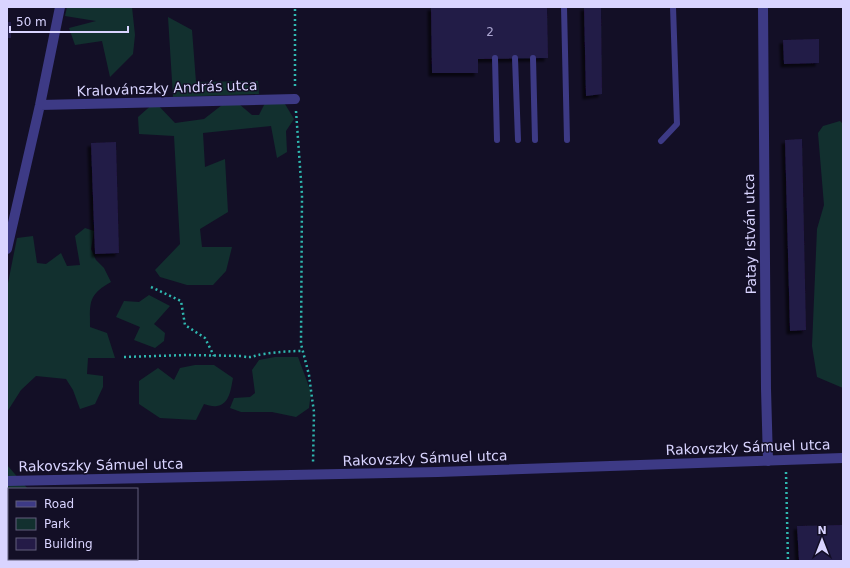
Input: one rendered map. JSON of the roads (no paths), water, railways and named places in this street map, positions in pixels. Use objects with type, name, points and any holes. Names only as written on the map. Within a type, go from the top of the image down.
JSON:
[{"type":"street","points":[[7,249],[40,105],[60,7]]},
{"type":"street","name":"Patay István utca","points":[[763,7],[766,389],[768,461]]},
{"type":"street","name":"Kralovánszky András utca","points":[[40,105],[295,99]]},
{"type":"street","name":"Rakovszky Sámuel utca","points":[[7,480],[438,472],[843,458]]},
{"type":"lane","points":[[564,7],[568,140]]},
{"type":"lane","points":[[661,140],[677,124],[673,7]]},
{"type":"lane","points":[[495,58],[497,140]]},
{"type":"lane","points":[[515,58],[518,140]]},
{"type":"lane","points":[[533,58],[535,140]]}]
